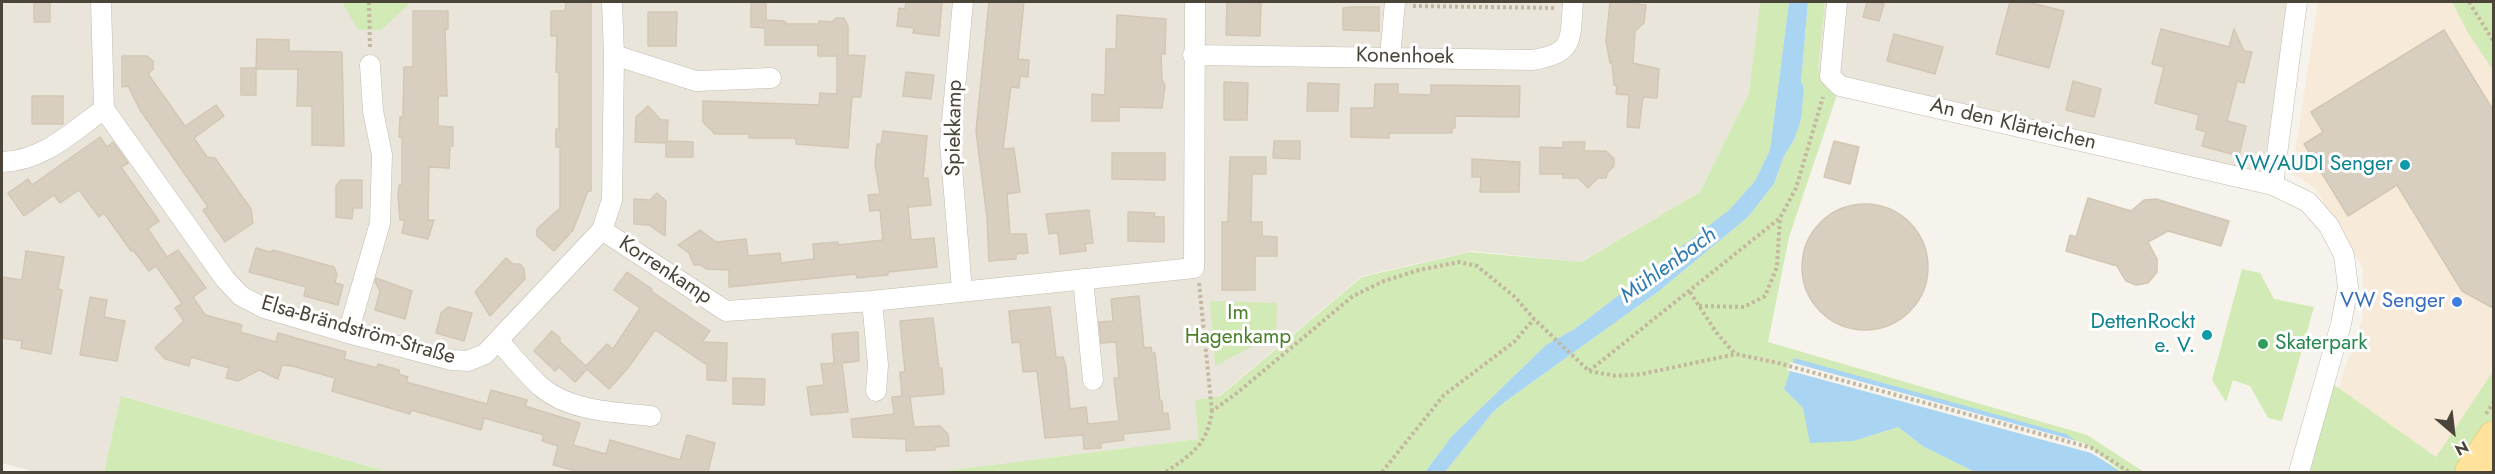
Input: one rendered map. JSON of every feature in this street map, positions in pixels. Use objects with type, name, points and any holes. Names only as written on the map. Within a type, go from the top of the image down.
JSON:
[{"type":"main road","points":[[2471,472],[2493,437]]},
{"type":"street","points":[[2,162],[16,162],[41,154],[104,109],[101,2]]},
{"type":"street","name":"Elsa-Brändström-Straße","points":[[104,109],[225,279],[241,296],[264,308],[348,333],[452,360],[468,361],[485,354],[499,341],[602,230],[612,200],[614,55],[612,2]]},
{"type":"street","name":"Spiekkamp","points":[[962,291],[950,143],[963,2]]},
{"type":"street","points":[[1194,268],[1193,55],[1195,2]]},
{"type":"street","points":[[1830,76],[1837,2]]},
{"type":"street","points":[[2273,185],[2297,2]]},
{"type":"street","points":[[1390,57],[1395,4]]},
{"type":"street","name":"Konenhoek","points":[[1193,55],[1532,60],[1553,57],[1567,46],[1573,5]]},
{"type":"street","points":[[614,55],[696,81],[771,78]]},
{"type":"street","points":[[348,333],[380,223],[382,155],[373,111],[370,66]]},
{"type":"street","name":"An den Klärteichen","points":[[1830,76],[1840,86],[2273,185],[2308,202],[2329,226],[2344,255],[2348,287],[2341,324],[2299,472]]},
{"type":"street","name":"Korrenkamp","points":[[602,230],[726,311],[872,301],[1194,268]]},
{"type":"street","points":[[1083,279],[1093,380]]},
{"type":"street","points":[[872,301],[878,364],[876,391]]},
{"type":"street","points":[[499,341],[542,387],[572,404],[602,411],[651,416]]},
{"type":"path","points":[[369,2],[370,66]]},
{"type":"path","points":[[2469,2],[2493,42]]},
{"type":"path","points":[[1395,4],[1573,5]]},
{"type":"path","points":[[1589,371],[1780,219],[1796,188],[1830,76]]},
{"type":"path","points":[[1699,306],[1744,307],[1765,296],[1777,267],[1780,219]]},
{"type":"path","points":[[1212,411],[1237,393],[1353,296],[1384,281],[1419,270],[1459,262],[1477,266],[1515,297],[1534,319],[1589,371],[1616,376],[1642,374],[1736,354],[1778,363],[2092,448],[2128,472]]},
{"type":"path","points":[[1167,472],[1200,446],[1209,431],[1212,411],[1201,288],[1194,268]]},
{"type":"path","points":[[1690,292],[1716,332],[1736,354]]},
{"type":"path","points":[[1382,472],[1444,395],[1514,342],[1534,319]]},
{"type":"shaded area","points":[[2,2],[1760,2],[1749,93],[1700,192],[1580,262],[1473,251],[1362,276],[1219,396],[1195,400],[1198,439],[936,472],[389,472],[122,396],[104,472],[35,472],[2,463]]},
{"type":"shaded area","points":[[1825,2],[2297,2],[2273,185],[1840,86],[1818,71]]},
{"type":"shaded area","points":[[2318,2],[2452,2],[2468,33],[2493,70],[2494,371],[2436,457],[2338,388],[2363,318],[2363,268],[2315,188],[2292,173]]},
{"type":"green space","points":[[342,2],[410,3],[381,30],[358,30]]},
{"type":"green space","points":[[1760,2],[1789,2],[1770,150],[1755,181],[1729,210],[1576,328],[1546,345],[1452,436],[1425,472],[936,472],[1198,439],[1195,400],[1220,396],[1362,277],[1470,252],[1581,262],[1700,192],[1749,93]]},
{"type":"green space","points":[[1808,2],[1825,2],[1818,70],[1830,76],[1840,86],[1789,237],[1768,342],[2087,435],[2144,472],[2120,472],[1794,358],[1784,389],[1803,408],[1854,441],[1898,427],[1924,447],[1975,472],[1445,472],[1493,412],[1659,291],[1748,217],[1774,184],[1784,156],[1794,140],[1804,88],[1801,82]]},
{"type":"green space","points":[[2452,2],[2493,2],[2493,70],[2468,33]]},
{"type":"green space","name":"Skaterpark","points":[[2242,269],[2260,273],[2274,299],[2314,307],[2282,421],[2268,418],[2250,386],[2233,380],[2226,402],[2212,380]]},
{"type":"green space","name":"Im Hagenkamp","points":[[1210,301],[1277,303],[1276,334],[1215,366]]},
{"type":"green space","points":[[2493,371],[2493,472],[2299,472],[2326,379],[2436,457]]},
{"type":"green space","points":[[121,396],[389,472],[104,472]]},
{"type":"water","name":"Mühlenbach","points":[[1789,2],[1808,2],[1801,82],[1804,88],[1801,119],[1774,184],[1748,217],[1659,291],[1493,412],[1445,472],[1425,472],[1452,436],[1546,345],[1576,328],[1729,210],[1755,181],[1770,150]]},
{"type":"water","points":[[1865,230],[1886,236],[1896,246],[1902,267],[1896,288],[1886,298],[1865,304],[1844,298],[1834,288],[1828,267],[1834,246],[1844,236]]},
{"type":"water","points":[[1794,358],[2066,434],[2120,472],[1975,472],[1924,447],[1898,427],[1854,441],[1810,443],[1803,408],[1784,389]]},
{"type":"pier","points":[[1790,362],[2084,443],[2123,472],[2091,453],[1787,370]]},
{"type":"building","points":[[34,2],[50,2],[50,22],[34,22]]},
{"type":"building","points":[[566,2],[591,2],[591,191],[588,191],[573,230],[554,251],[537,236],[537,229],[560,208],[560,147],[556,147],[556,129],[559,129],[559,72],[556,72],[557,36],[551,36],[551,11],[565,11]]},
{"type":"building","points":[[751,2],[766,2],[766,20],[784,21],[787,24],[819,24],[819,21],[832,22],[836,18],[844,18],[848,26],[848,55],[865,56],[861,97],[852,97],[848,148],[796,144],[796,138],[749,138],[749,134],[715,134],[703,122],[703,101],[819,105],[820,93],[837,94],[837,56],[818,56],[818,45],[765,45],[765,28],[751,27]]},
{"type":"building","points":[[906,2],[942,2],[939,36],[913,33],[914,28],[897,26],[899,8],[905,9]]},
{"type":"building","points":[[989,2],[1024,2],[1018,59],[1029,60],[1028,77],[1020,76],[1019,88],[1011,87],[1003,149],[1014,148],[1020,192],[1007,194],[1010,234],[1026,234],[1028,253],[1016,254],[1016,259],[989,261],[987,218],[976,131]]},
{"type":"building","points":[[1610,2],[1638,2],[1637,4],[1646,5],[1644,23],[1635,31],[1633,63],[1659,69],[1657,98],[1643,97],[1639,128],[1627,127],[1629,95],[1616,94],[1617,86],[1614,85],[1612,62],[1610,63],[1606,41]]},
{"type":"building","points":[[1867,2],[1884,4],[1879,21],[1863,17]]},
{"type":"building","points":[[2010,2],[2027,2],[2064,11],[2049,68],[1996,54]]},
{"type":"building","points":[[1227,3],[1261,3],[1260,36],[1226,35]]},
{"type":"building","points":[[1379,7],[1379,31],[1343,30],[1343,8]]},
{"type":"building","points":[[413,11],[448,11],[448,29],[445,29],[447,96],[438,96],[438,126],[453,127],[453,146],[450,146],[449,168],[429,167],[428,220],[434,220],[428,239],[402,233],[405,220],[400,220],[398,195],[399,185],[402,185],[402,137],[399,137],[400,117],[403,117],[404,67],[413,67]]},
{"type":"building","points":[[648,12],[677,12],[676,46],[648,46]]},
{"type":"building","points":[[1117,15],[1166,19],[1165,54],[1161,54],[1162,80],[1165,85],[1162,108],[1119,107],[1119,121],[1092,121],[1092,94],[1105,95],[1106,49],[1116,49]]},
{"type":"building","points":[[2161,29],[2229,47],[2234,29],[2244,51],[2252,52],[2244,83],[2237,81],[2227,121],[2246,126],[2239,156],[2202,146],[2206,132],[2196,129],[2199,115],[2155,103],[2164,67],[2152,64]]},
{"type":"building","name":"VW/AUDI Senger","points":[[2444,30],[2493,110],[2493,308],[2462,291],[2397,185],[2348,216],[2304,144],[2323,132],[2311,112]]},
{"type":"building","points":[[1894,34],[1943,47],[1935,74],[1887,61]]},
{"type":"building","points":[[257,39],[289,40],[289,51],[342,52],[344,146],[312,145],[312,106],[297,106],[298,69],[256,69]]},
{"type":"building","points":[[122,56],[147,56],[153,61],[153,69],[148,74],[185,126],[216,105],[224,116],[194,138],[207,157],[215,158],[251,209],[253,223],[225,242],[203,210],[208,207],[140,110],[128,86],[122,87]]},
{"type":"building","points":[[241,68],[256,68],[256,95],[241,95]]},
{"type":"building","points":[[906,72],[934,75],[931,99],[903,96]]},
{"type":"building","points":[[2073,81],[2101,89],[2094,117],[2066,110]]},
{"type":"building","points":[[1224,82],[1248,83],[1247,120],[1224,120]]},
{"type":"building","points":[[1308,83],[1339,84],[1338,111],[1307,111]]},
{"type":"building","points":[[1375,84],[1398,84],[1398,94],[1431,95],[1431,85],[1520,86],[1519,117],[1455,116],[1455,128],[1452,128],[1452,133],[1389,133],[1389,138],[1351,137],[1351,108],[1374,108]]},
{"type":"building","points":[[32,96],[63,96],[63,124],[32,124]]},
{"type":"building","points":[[648,106],[661,120],[668,120],[667,141],[693,142],[693,157],[666,157],[666,143],[635,142],[636,117]]},
{"type":"building","points":[[883,131],[927,136],[923,179],[928,178],[931,205],[908,207],[911,240],[934,238],[937,267],[857,278],[856,274],[729,287],[729,270],[706,269],[701,265],[694,265],[689,253],[678,245],[700,230],[716,242],[746,239],[748,256],[780,253],[781,263],[814,259],[813,244],[838,242],[838,245],[883,240],[880,210],[870,211],[868,195],[880,194],[875,164],[877,144],[881,144]]},
{"type":"building","points":[[100,137],[107,147],[113,142],[128,163],[121,167],[159,221],[148,229],[167,257],[178,250],[206,288],[193,297],[205,315],[242,325],[240,332],[276,342],[278,333],[346,352],[344,359],[377,368],[378,364],[399,370],[399,374],[408,377],[406,382],[487,404],[491,390],[527,400],[525,406],[580,423],[573,445],[606,454],[610,440],[680,460],[687,435],[715,443],[708,472],[580,472],[553,465],[558,446],[542,441],[544,435],[484,418],[481,430],[411,410],[410,414],[332,391],[335,378],[292,366],[282,365],[278,379],[259,370],[238,381],[226,378],[229,368],[191,357],[189,366],[165,359],[155,348],[184,321],[175,308],[182,303],[156,266],[149,271],[133,250],[131,251],[104,213],[99,217],[79,190],[60,203],[54,195],[24,216],[8,193],[28,179],[32,185]]},
{"type":"building","points":[[1274,141],[1300,141],[1300,159],[1273,158]]},
{"type":"building","points":[[1834,141],[1859,147],[1850,184],[1824,177]]},
{"type":"building","points":[[1563,142],[1585,142],[1584,151],[1606,151],[1614,159],[1614,166],[1607,173],[1606,178],[1598,178],[1588,188],[1578,178],[1563,178],[1563,174],[1540,174],[1540,147],[1563,148]]},
{"type":"building","points":[[1112,153],[1165,153],[1165,180],[1112,179]]},
{"type":"building","points":[[1230,157],[1266,157],[1266,174],[1252,174],[1251,222],[1262,222],[1262,236],[1277,237],[1277,256],[1255,256],[1255,290],[1222,290],[1222,222],[1228,222]]},
{"type":"building","points":[[1472,159],[1520,162],[1519,192],[1480,192],[1481,177],[1472,177]]},
{"type":"building","points":[[341,180],[362,180],[362,208],[353,208],[352,219],[336,217],[336,186]]},
{"type":"building","points":[[657,193],[666,201],[665,236],[649,225],[634,224],[634,199],[650,200]]},
{"type":"building","points":[[2088,198],[2131,211],[2144,200],[2156,199],[2229,221],[2221,246],[2168,231],[2148,242],[2157,259],[2157,272],[2148,283],[2136,285],[2126,281],[2117,266],[2066,251],[2070,235],[2076,237]]},
{"type":"building","points":[[1865,204],[1889,209],[1909,223],[1923,243],[1928,267],[1923,291],[1909,311],[1889,325],[1865,330],[1841,325],[1821,311],[1807,291],[1802,267],[1807,243],[1821,223],[1841,209]]},
{"type":"building","points":[[1089,210],[1093,243],[1085,244],[1086,251],[1060,254],[1058,233],[1049,234],[1046,214]]},
{"type":"building","points":[[1128,212],[1155,213],[1154,217],[1164,217],[1164,242],[1128,241]]},
{"type":"building","points":[[256,248],[270,252],[273,250],[334,267],[337,274],[335,283],[343,285],[338,305],[304,296],[306,287],[249,272]]},
{"type":"building","points":[[26,251],[64,257],[58,289],[62,290],[51,354],[21,348],[22,341],[2,338],[2,277],[22,280]]},
{"type":"building","points":[[506,258],[513,264],[520,264],[524,269],[525,279],[490,316],[475,292]]},
{"type":"building","points":[[627,272],[710,331],[702,342],[727,343],[726,381],[707,380],[707,365],[655,330],[628,368],[609,389],[587,369],[575,382],[559,367],[555,371],[534,351],[552,331],[560,338],[560,342],[586,366],[607,344],[613,349],[640,308],[614,290]]},
{"type":"building","points":[[376,278],[412,291],[405,319],[375,310],[380,291],[375,282]]},
{"type":"building","points":[[1139,296],[1144,348],[1151,347],[1152,353],[1155,353],[1160,401],[1162,401],[1163,414],[1168,413],[1170,429],[1123,434],[1124,440],[1101,443],[1101,448],[1084,449],[1083,435],[1045,438],[1037,371],[1023,372],[1020,342],[1012,343],[1009,311],[1050,307],[1056,357],[1063,357],[1066,367],[1070,409],[1086,407],[1088,424],[1119,421],[1114,378],[1119,378],[1116,342],[1101,343],[1099,322],[1113,321],[1111,299]]},
{"type":"building","points":[[90,297],[107,300],[104,317],[125,321],[117,361],[80,355]]},
{"type":"building","points":[[448,307],[472,313],[464,341],[436,333],[441,313]]},
{"type":"building","points":[[933,318],[944,394],[910,397],[914,427],[940,426],[948,434],[949,446],[935,447],[935,450],[906,451],[906,439],[853,437],[851,419],[894,414],[892,397],[902,396],[900,372],[905,372],[900,321]]},
{"type":"building","points":[[858,332],[859,361],[842,363],[848,412],[811,415],[807,387],[824,385],[821,364],[834,363],[832,334]]},
{"type":"building","points":[[733,378],[765,379],[764,405],[733,404]]},
{"type":"place","name":"VW/AUDI Senger","points":[[2405,165]]},
{"type":"place","name":"VW Senger","points":[[2457,302]]},
{"type":"place","name":"DettenRockt e. V.","points":[[2207,335]]},
{"type":"place","name":"Skaterpark","points":[[2263,344]]}]
